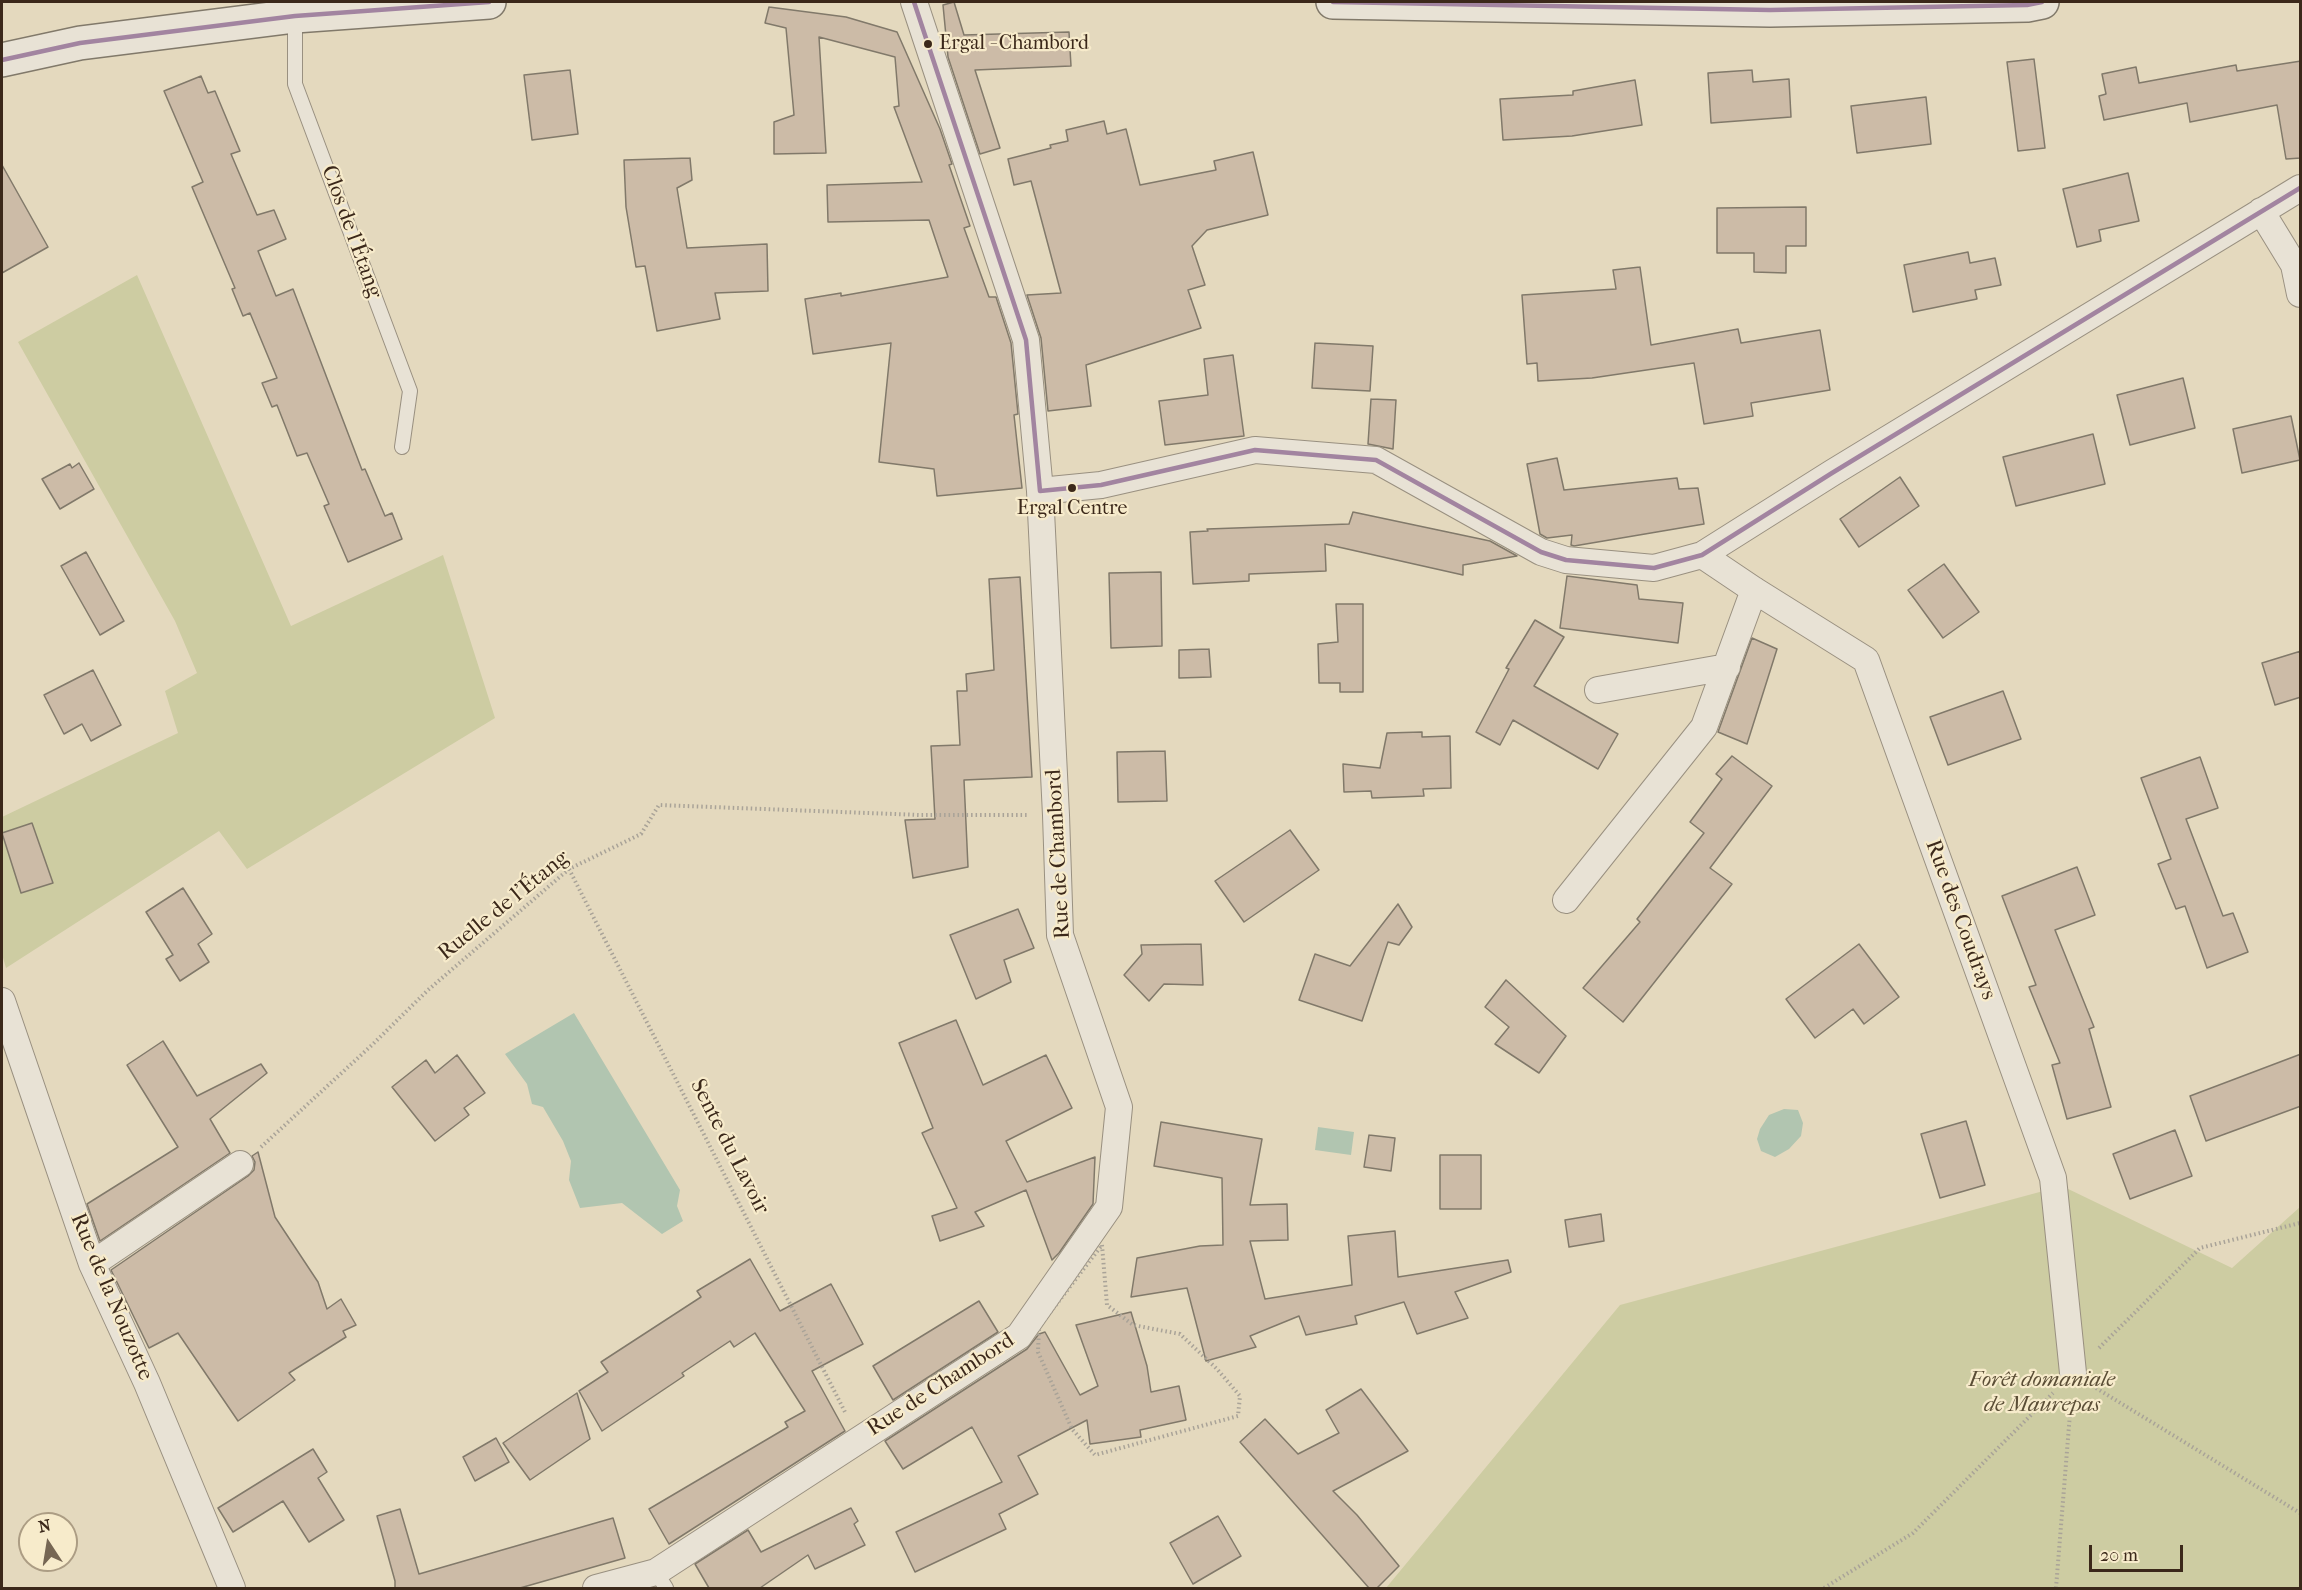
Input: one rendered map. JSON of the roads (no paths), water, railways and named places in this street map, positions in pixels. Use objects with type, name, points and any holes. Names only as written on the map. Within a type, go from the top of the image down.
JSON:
[{"type":"street","points":[[2,60],[80,43],[295,9],[489,2]]},
{"type":"street","name":"Rue de Chambord","points":[[596,1588],[661,1580],[859,1440],[1019,1336],[1109,1207],[1119,1107],[1060,935],[1040,491],[1026,340],[914,2]]},
{"type":"street","points":[[1333,2],[1770,10],[2027,5],[2042,2]]},
{"type":"street","points":[[1040,491],[1101,485],[1255,450],[1376,460],[1541,552],[1566,560],[1654,568],[1702,555],[1842,467],[2301,188]]},
{"type":"street","points":[[2261,211],[2294,265],[2301,294]]},
{"type":"street","name":"Rue des Coudrays","points":[[1702,555],[1866,660],[2053,1178],[2073,1374]]},
{"type":"street","points":[[1566,900],[1704,727],[1754,590]]},
{"type":"street","points":[[1598,690],[1726,667]]},
{"type":"street","name":"Rue de la Nouzotte","points":[[2,1000],[92,1264],[147,1383],[232,1588]]},
{"type":"street","points":[[92,1264],[240,1164]]},
{"type":"lane","name":"Clos de l'Étang","points":[[295,9],[295,84],[410,391],[402,447]]},
{"type":"place","name":"Ergal - Chambord","points":[[928,44]]},
{"type":"place","name":"Ergal Centre","points":[[1072,488]]},
{"type":"park label","name":"Forêt domaniale de Maurepas","points":[[2042,1394]]}]
